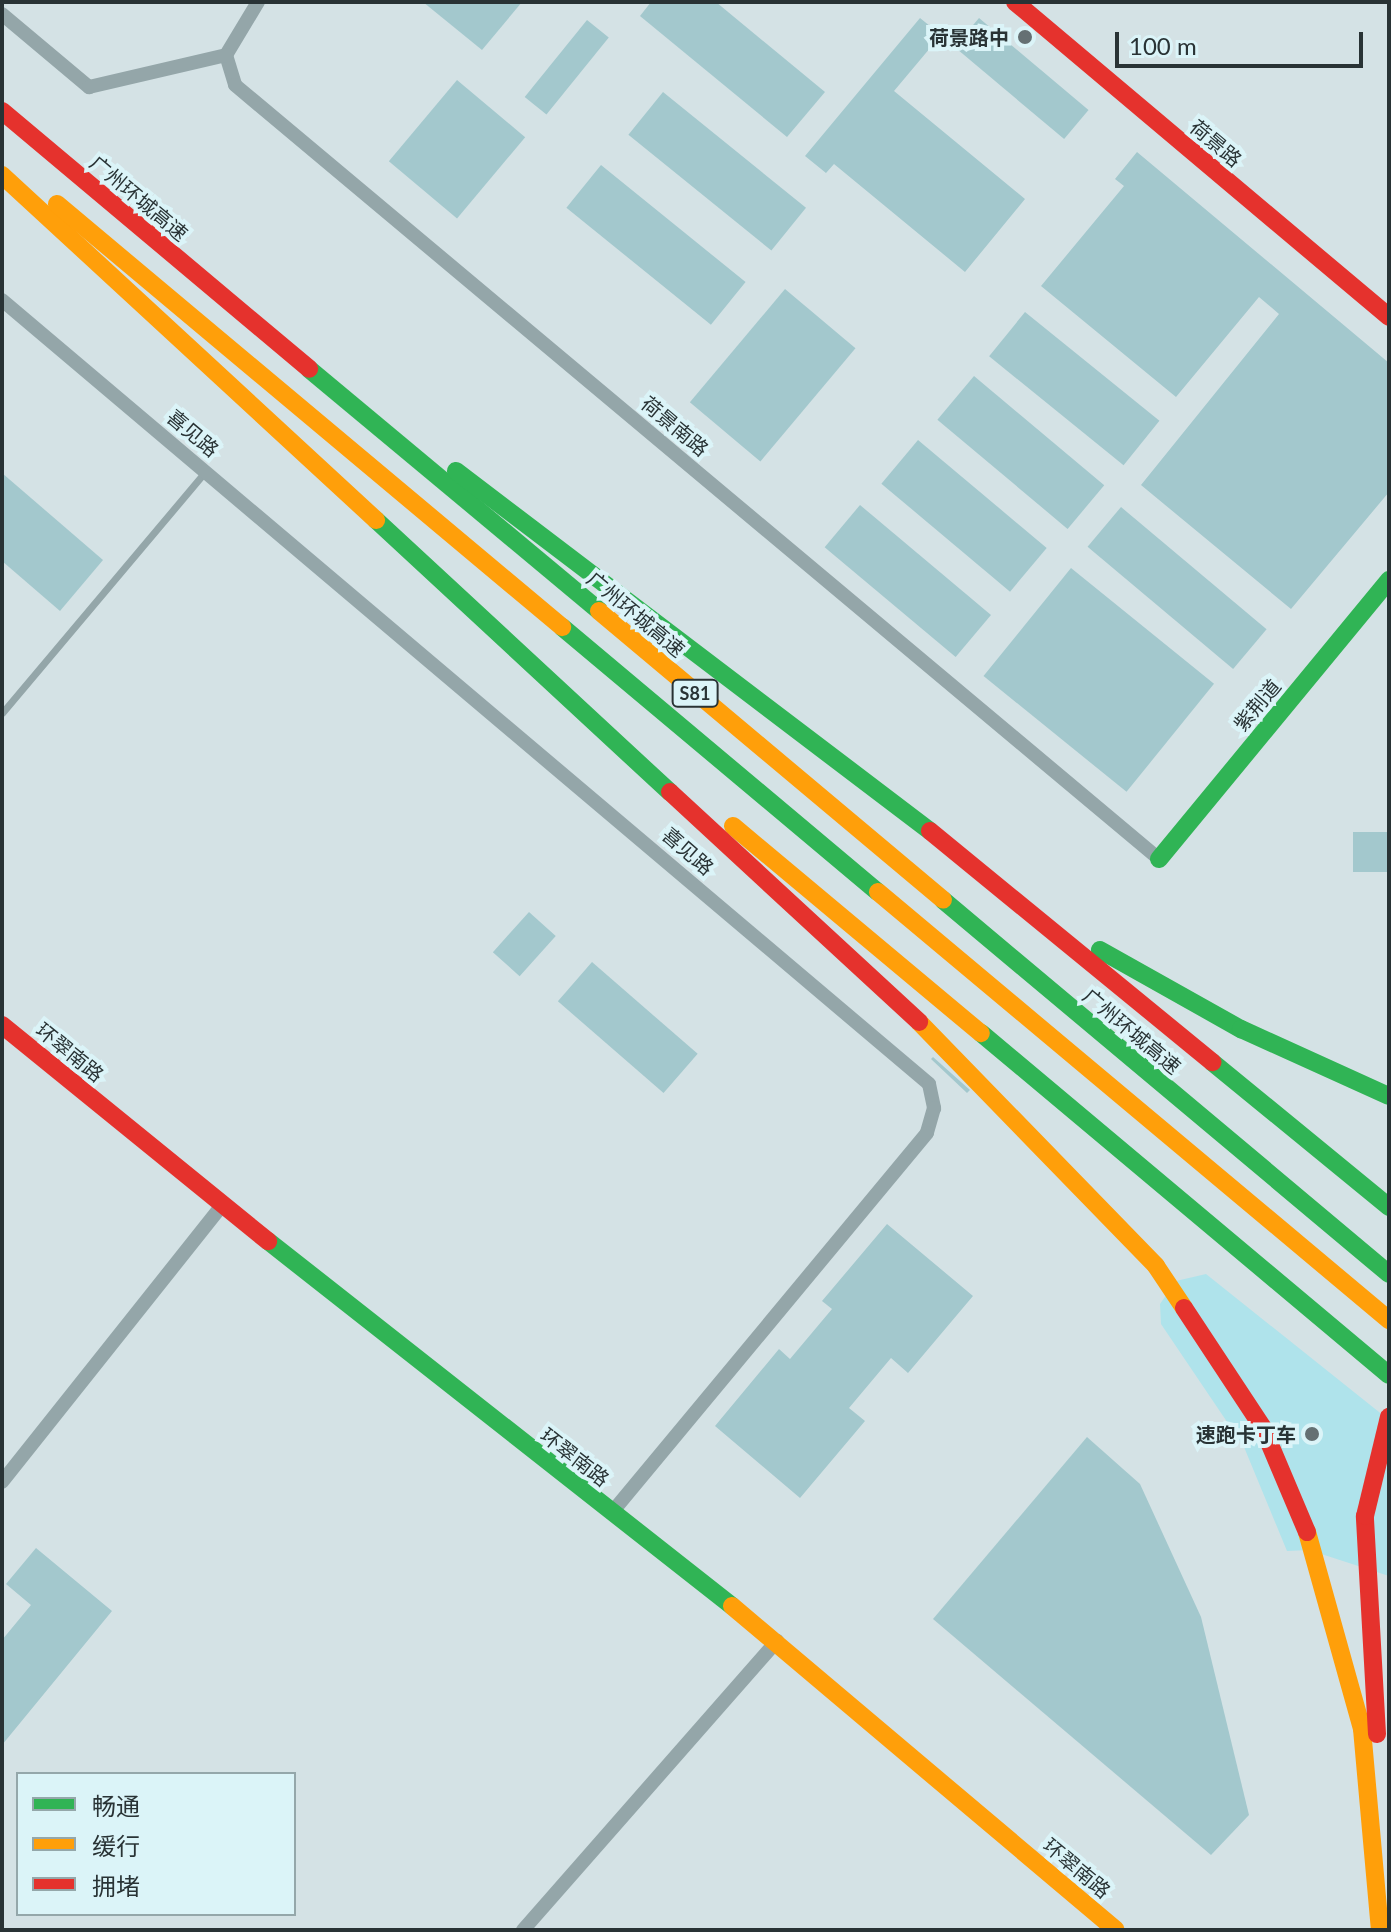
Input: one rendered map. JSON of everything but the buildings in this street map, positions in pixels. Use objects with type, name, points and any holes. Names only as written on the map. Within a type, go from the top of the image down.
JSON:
[{"type":"main road","name":"荷景路","points":[[1015,2],[1389,317]]},
{"type":"main road","points":[[4,113],[292,348],[718,662],[970,861],[1389,1207]]},
{"type":"main road","name":"广州环城高速","points":[[4,113],[1389,1274]]},
{"type":"main road","name":"S81","points":[[2,158],[1389,1320]]},
{"type":"main road","points":[[2,175],[978,1076],[1109,1209],[1203,1329],[1281,1463],[1331,1600],[1367,1762],[1380,1930]]},
{"type":"main road","name":"紫荆道","points":[[1159,859],[1389,580]]},
{"type":"main road","points":[[445,585],[1382,1369]]},
{"type":"main road","points":[[970,861],[1063,928],[1193,1005],[1389,1096]]},
{"type":"main road","name":"环翠南路","points":[[2,1025],[611,1513],[777,1641],[1116,1930]]},
{"type":"main road","points":[[1380,1930],[1380,1774],[1364,1534],[1389,1417]]},
{"type":"street","points":[[2,14],[89,87],[226,55],[258,2]]},
{"type":"street","name":"荷景南路","points":[[226,55],[235,85],[1159,859]]},
{"type":"street","name":"喜见路","points":[[2,300],[929,1084],[934,1108],[927,1133],[611,1513]]},
{"type":"street","points":[[2,1482],[223,1204]]},
{"type":"street","points":[[523,1930],[777,1641]]},
{"type":"lane","points":[[2,713],[206,470]]},
{"type":"shaded area","name":"速跑卡丁车","points":[[1206,1274],[1389,1420],[1389,1576],[1309,1550],[1287,1551],[1244,1447],[1161,1324],[1160,1304],[1176,1281]]},
{"type":"traffic: fast","points":[[309,369],[599,611]]},
{"type":"traffic: fast","points":[[456,471],[930,831]]},
{"type":"traffic: fast","points":[[376,520],[670,792]]},
{"type":"traffic: fast","points":[[1159,859],[1389,580]]},
{"type":"traffic: fast","points":[[562,627],[878,892]]},
{"type":"traffic: fast","points":[[943,900],[1389,1274]]},
{"type":"traffic: fast","points":[[1100,950],[1241,1029],[1389,1096]]},
{"type":"traffic: fast","points":[[981,1033],[1389,1375]]},
{"type":"traffic: fast","points":[[1212,1062],[1389,1207]]},
{"type":"traffic: fast","points":[[268,1241],[732,1606]]},
{"type":"traffic: slow","points":[[2,175],[376,520]]},
{"type":"traffic: slow","points":[[57,204],[562,627]]},
{"type":"traffic: slow","points":[[599,611],[943,900]]},
{"type":"traffic: slow","points":[[733,826],[981,1033]]},
{"type":"traffic: slow","points":[[878,892],[1389,1320]]},
{"type":"traffic: slow","points":[[919,1022],[1156,1266],[1184,1308]]},
{"type":"traffic: slow","points":[[1307,1532],[1362,1729],[1380,1930]]},
{"type":"traffic: slow","points":[[732,1606],[1116,1930]]},
{"type":"traffic: jam","points":[[1015,2],[1389,317]]},
{"type":"traffic: jam","points":[[2,111],[309,369]]},
{"type":"traffic: jam","points":[[670,792],[919,1022]]},
{"type":"traffic: jam","points":[[930,831],[1212,1062]]},
{"type":"traffic: jam","points":[[2,1025],[268,1241]]},
{"type":"traffic: jam","points":[[1184,1308],[1263,1428],[1307,1532]]},
{"type":"traffic: jam","points":[[1377,1734],[1365,1516],[1389,1417]]},
{"type":"place","name":"荷景路中","points":[[1025,37]]},
{"type":"place","name":"速跑卡丁车","points":[[1312,1434]]}]
